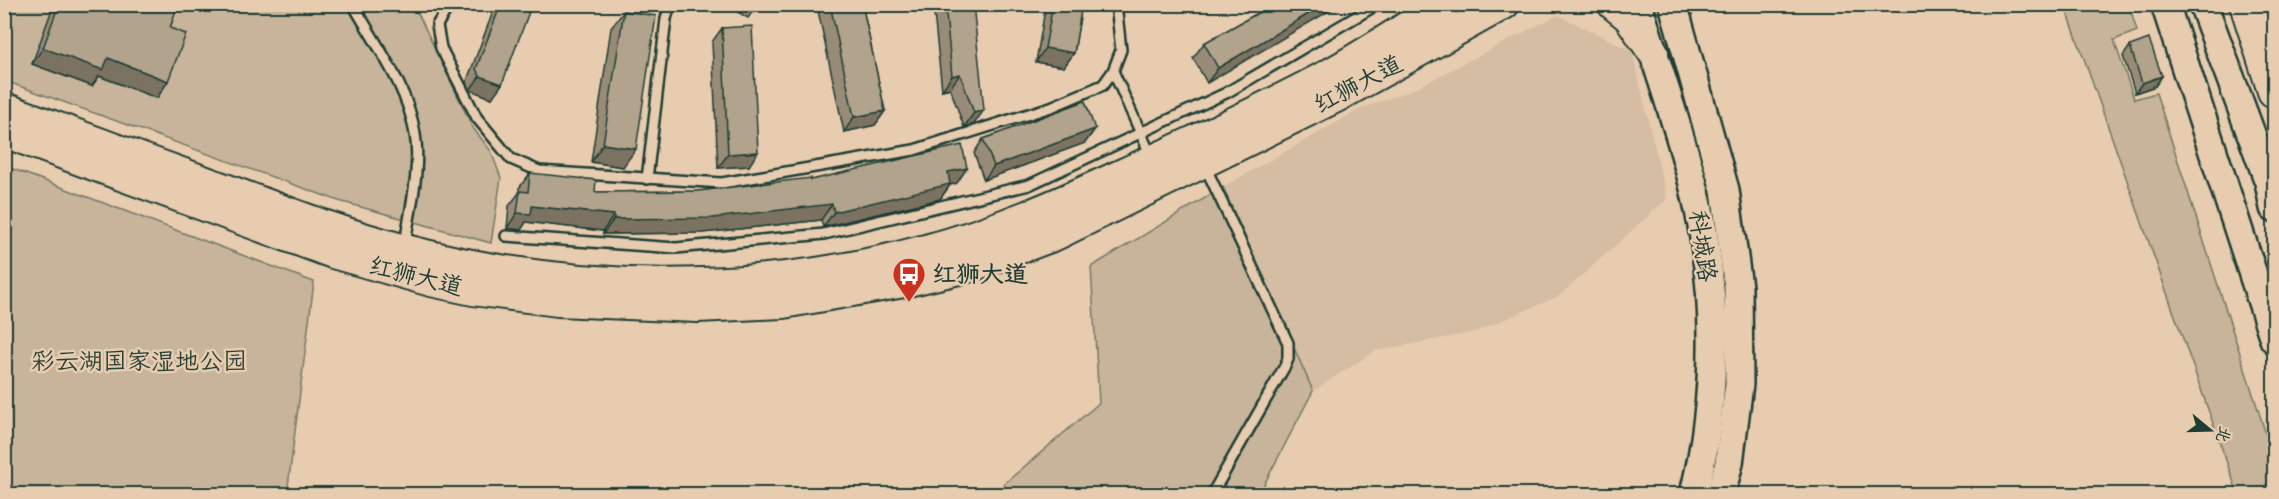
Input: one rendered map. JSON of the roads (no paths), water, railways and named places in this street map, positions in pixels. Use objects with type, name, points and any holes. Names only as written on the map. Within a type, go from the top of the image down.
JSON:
[{"type":"highway","points":[[2246,4],[2274,91]]},
{"type":"main road","name":"红狮大道","points":[[4,108],[307,219],[404,250],[518,272],[604,281],[693,282],[777,277],[873,262],[967,238],[1045,210],[1326,76],[1444,4]]},
{"type":"main road","name":"红狮大道","points":[[4,132],[324,249],[398,273],[473,290],[511,296],[645,306],[783,303],[904,282],[972,266],[1055,235],[1342,94],[1504,4]]},
{"type":"main road","points":[[1612,4],[1629,17],[1653,52]]},
{"type":"main road","name":"科城路","points":[[1638,4],[1695,193],[1710,288],[1712,380],[1702,460],[1694,495]]},
{"type":"main road","name":"科城路","points":[[1673,4],[1725,190],[1738,287],[1738,384],[1729,463],[1721,495]]},
{"type":"main road","points":[[2165,4],[2274,339]]},
{"type":"main road","points":[[2203,4],[2269,182],[2274,208]]},
{"type":"lane","points":[[353,4],[403,92],[416,135],[415,172],[404,250]]},
{"type":"lane","points":[[450,4],[437,25],[441,48],[477,118],[512,159],[539,171],[722,183],[914,150],[1051,107],[1103,85],[1113,71],[1121,50],[1116,4]]},
{"type":"lane","points":[[647,179],[666,19],[670,4]]},
{"type":"lane","points":[[506,236],[676,248],[824,234],[1029,185],[1226,93],[1378,4]]},
{"type":"lane","points":[[1113,71],[1153,160]]},
{"type":"lane","points":[[1203,162],[1288,343],[1289,351],[1284,366],[1212,495]]},
{"type":"place","name":"红狮大道","points":[[909,303]]},
{"type":"park label","name":"彩云湖国家湿地公园","points":[[139,361]]}]
